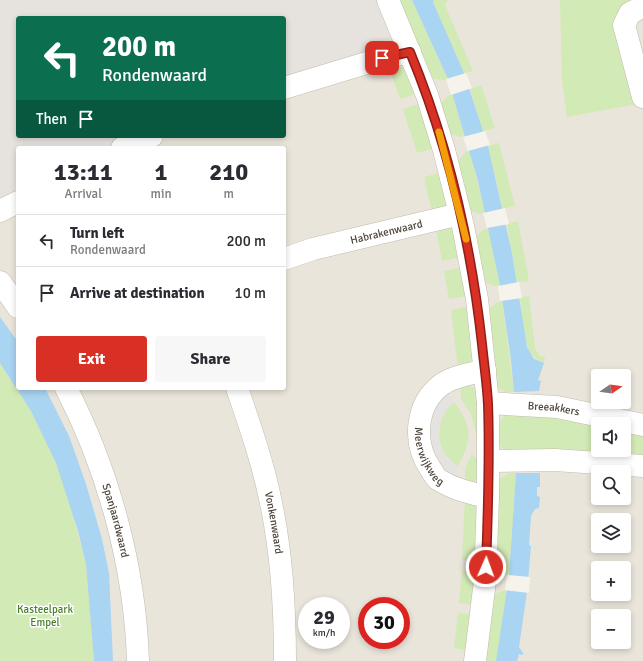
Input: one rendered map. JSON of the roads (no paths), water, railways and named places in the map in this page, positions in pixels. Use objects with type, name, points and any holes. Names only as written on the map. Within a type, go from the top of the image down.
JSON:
[{"type":"street","points":[[388,0],[428,95],[460,214],[477,299],[488,404],[488,496],[485,582],[475,661]]},
{"type":"street","points":[[636,10],[624,25],[643,97]]},
{"type":"street","points":[[286,87],[382,58],[410,52]]},
{"type":"street","points":[[127,146],[147,138]]},
{"type":"street","points":[[0,211],[16,203]]},
{"type":"street","name":"Habrakenwaard","points":[[286,258],[313,249],[460,214]]},
{"type":"street","name":"Habrakenwaard","points":[[286,273],[313,249]]},
{"type":"street","points":[[0,282],[16,305]]},
{"type":"street","name":"Meerwijkweg","points":[[484,370],[456,378],[441,385],[430,397],[422,412],[419,427],[419,443],[423,458],[438,479],[462,492],[488,496]]},
{"type":"street","name":"Spanjaardwaard","points":[[67,390],[97,459],[114,510],[132,592],[138,661]]},
{"type":"street","name":"Vonkenwaard","points":[[238,390],[258,451],[271,502],[280,558],[285,613],[285,661]]},
{"type":"street","name":"Breeakkers","points":[[488,404],[557,408],[643,425]]},
{"type":"street","points":[[488,461],[556,460],[643,466]]},
{"type":"water","points":[[412,0],[434,0],[433,2],[464,73],[488,146],[512,253],[527,347],[534,359],[544,363],[538,380],[541,381],[539,391],[514,392],[500,285],[478,181],[448,79]]},
{"type":"water","points":[[0,317],[16,339],[16,388],[0,363]]},
{"type":"water","points":[[17,390],[46,390],[69,436],[86,484],[102,539],[109,573],[113,661],[94,661],[86,564],[78,531],[56,463],[31,411]]},
{"type":"water","points":[[516,473],[540,473],[540,487],[537,487],[537,496],[540,497],[539,508],[535,509],[531,516],[529,545],[531,546],[527,592],[519,647],[523,655],[519,654],[517,661],[496,661],[509,576]]},
{"type":"park label","name":"Kasteelpark Empel","points":[[45,615]]}]
